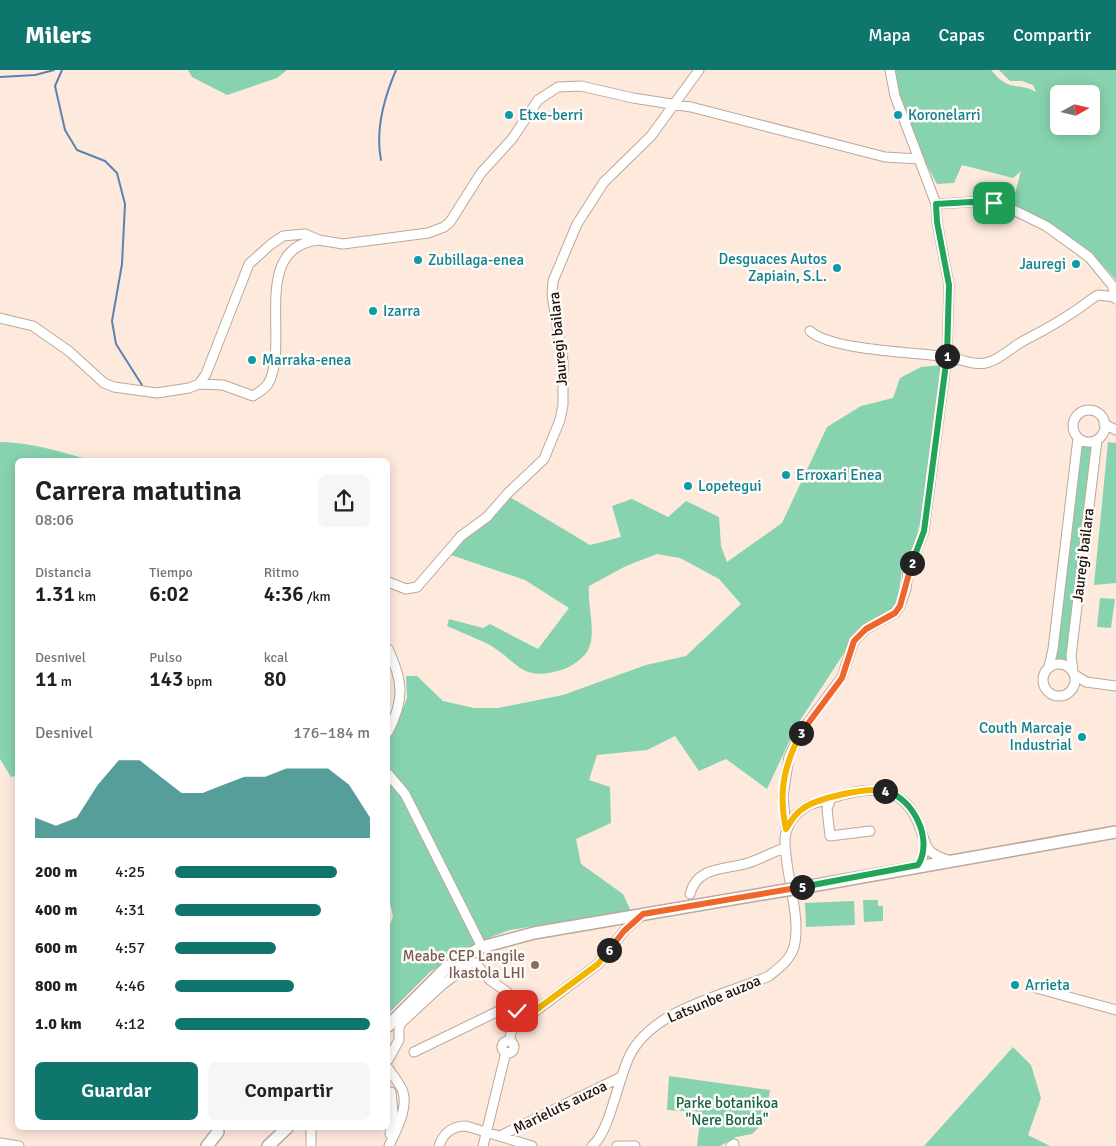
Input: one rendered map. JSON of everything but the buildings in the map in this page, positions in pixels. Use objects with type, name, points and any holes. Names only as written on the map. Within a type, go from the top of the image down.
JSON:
[{"type":"main road","points":[[390,1024],[446,968],[482,947],[534,933],[1116,832]]},
{"type":"main road","points":[[207,1146],[220,1130]]},
{"type":"main road","points":[[264,1146],[278,1130]]},
{"type":"main road","points":[[268,1146],[285,1130]]},
{"type":"street","name":"Jauregi bailara","points":[[390,583],[406,588],[417,586],[461,536],[487,517],[508,492],[544,459],[560,420],[563,405],[563,361],[552,295],[553,281],[577,224],[604,182],[651,136],[700,70]]},
{"type":"street","points":[[890,70],[895,96],[936,204],[937,222],[949,285],[947,356]]},
{"type":"street","points":[[198,384],[206,374],[216,352],[243,276],[249,264],[258,256],[283,236],[305,234],[319,240],[343,244],[368,242],[428,232],[444,227],[450,222],[481,173],[512,139],[538,100],[558,87],[581,86],[674,104],[709,111],[884,157],[919,159]]},
{"type":"street","points":[[810,330],[828,340],[902,354],[947,356],[973,362],[989,362],[1025,340],[1058,324],[1098,295],[1115,298],[1112,285],[1090,257],[1046,226],[1002,204],[971,202],[936,204]]},
{"type":"street","points":[[0,318],[33,326],[70,352],[104,383],[114,387],[157,393],[182,390],[198,384],[223,385],[253,396],[267,385],[273,370],[279,273],[287,258],[296,249],[308,242],[319,240]]},
{"type":"street","name":"Latsunbe auzoa","points":[[592,1146],[603,1132],[630,1054],[639,1041],[653,1027],[672,1015],[769,976],[782,966],[790,954],[795,940],[785,848],[786,829],[783,796],[788,757],[801,732],[842,678],[854,641],[866,629],[895,613],[906,588],[908,572],[924,531],[947,356]]},
{"type":"street","points":[[1091,411],[1097,413],[1104,424],[1115,430],[1087,442],[1078,438],[1073,429],[1073,424],[1079,414],[1091,411]]},
{"type":"street","points":[[1100,437],[1104,424]]},
{"type":"street","name":"Jauregi bailara","points":[[1074,673],[1071,656],[1100,437]]},
{"type":"street","name":"Jauregi bailara","points":[[1049,666],[1053,649],[1078,438]]},
{"type":"street","points":[[390,653],[399,673],[400,688],[397,711],[390,727]]},
{"type":"street","points":[[1086,682],[1063,696],[1057,696],[1048,691],[1043,682],[1043,676],[1049,666],[1062,663],[1086,682],[1116,686]]},
{"type":"street","points":[[1073,689],[1074,673]]},
{"type":"street","points":[[390,776],[405,794],[482,947]]},
{"type":"street","points":[[786,829],[792,818],[809,805],[867,790],[891,792],[904,801],[914,814],[925,846],[932,854],[948,860]]},
{"type":"street","points":[[831,798],[827,808],[830,836],[870,831]]},
{"type":"street","points":[[809,805],[821,809],[827,816]]},
{"type":"street","points":[[918,865],[922,859],[925,846]]},
{"type":"street","points":[[690,894],[698,878],[704,873],[750,863],[785,848]]},
{"type":"street","points":[[390,1056],[398,1040],[398,1028],[401,1023],[442,985],[471,964],[475,964],[490,980],[507,992],[515,1007],[532,1013],[598,964],[643,914]]},
{"type":"street","points":[[1036,988],[1116,1010]]},
{"type":"street","points":[[414,1052],[515,1007]]},
{"type":"street","name":"Marieluts auzoa","points":[[483,1146],[506,1052],[502,1050],[502,1044],[509,1040],[515,1007]]},
{"type":"street","points":[[388,1146],[398,1125],[404,1100],[402,1090],[390,1071]]},
{"type":"street","name":"Marieluts auzoa","points":[[500,1136],[621,1077]]},
{"type":"street","points":[[390,1121],[391,1092]]},
{"type":"street","points":[[439,1146],[448,1132],[456,1127],[472,1126],[532,1146]]},
{"type":"street","points":[[311,1130],[311,1146]]},
{"type":"street","points":[[388,1146],[389,1130]]},
{"type":"street","points":[[0,1143],[19,1146]]},
{"type":"street","points":[[617,1146],[634,1146]]},
{"type":"green space","points":[[188,70],[287,70],[277,78],[227,95],[192,77]]},
{"type":"green space","points":[[893,70],[991,70],[1000,80],[1008,84],[1036,92],[1033,85],[1022,81],[1010,81],[999,70],[1116,70],[1116,280],[1105,267],[1081,246],[1012,205],[1021,171],[1013,178],[962,165],[954,183],[937,184],[910,129],[899,99]]},
{"type":"green space","points":[[941,365],[920,522],[915,541],[902,569],[898,599],[893,611],[852,641],[797,725],[767,789],[726,759],[699,771],[675,736],[647,750],[597,755],[589,780],[610,787],[611,823],[576,839],[581,864],[623,894],[631,911],[510,930],[491,937],[462,951],[430,972],[390,1012],[390,924],[393,916],[390,904],[390,717],[399,718],[407,698],[406,676],[417,676],[443,701],[474,708],[498,708],[563,695],[646,665],[686,656],[741,604],[719,579],[680,558],[657,554],[626,566],[589,586],[592,636],[588,650],[581,659],[567,668],[538,674],[521,668],[486,643],[447,626],[449,619],[483,628],[490,624],[538,649],[569,608],[525,580],[448,554],[458,542],[487,522],[510,497],[590,545],[621,537],[612,506],[632,499],[668,517],[686,501],[719,517],[721,546],[727,562],[782,523],[827,427],[861,406],[893,398],[900,378],[921,367]]},
{"type":"green space","points":[[0,442],[11,442],[83,458],[15,458],[15,777],[11,777],[0,759]]},
{"type":"green space","points":[[1108,442],[1116,443],[1116,583],[1094,585]]},
{"type":"green space","points":[[1079,445],[1092,446],[1068,661],[1055,660]]},
{"type":"green space","points":[[1100,598],[1115,599],[1111,628],[1097,627]]},
{"type":"green space","points":[[863,900],[878,900],[878,906],[883,906],[883,921],[864,922]]},
{"type":"green space","points":[[854,901],[855,925],[806,927],[805,903]]},
{"type":"green space","points":[[1013,1047],[1031,1065],[1041,1098],[1028,1135],[1050,1146],[924,1146]]},
{"type":"green space","name":"Parke botanikoa \"Nere Borda\"","points":[[669,1076],[770,1090],[765,1121],[752,1134],[736,1137],[720,1146],[697,1146],[701,1112],[667,1110]]},
{"type":"waterway","points":[[0,77],[35,75],[54,70]]},
{"type":"waterway","points":[[62,70],[55,86],[65,130],[77,150],[105,161],[117,173],[125,204],[122,264],[112,321],[116,344],[142,385]]},
{"type":"waterway","points":[[381,160],[379,149],[380,126],[388,92],[396,70]]},
{"type":"place","name":"Etxe-berri","points":[[509,115]]},
{"type":"place","name":"Koronelarri","points":[[898,115]]},
{"type":"place","name":"Zubillaga-enea","points":[[418,260]]},
{"type":"place","name":"Jauregi","points":[[1076,264]]},
{"type":"place","name":"Desguaces Autos Zapiain, S.L.","points":[[837,268]]},
{"type":"place","name":"Izarra","points":[[373,311]]},
{"type":"place","name":"Marraka-enea","points":[[252,360]]},
{"type":"place","name":"Erroxari Enea","points":[[786,475]]},
{"type":"place","name":"Lopetegui","points":[[688,486]]},
{"type":"place","name":"Couth Marcaje Industrial","points":[[1082,737]]},
{"type":"place","name":"Meabe CEP Langile Ikastola LHI","points":[[535,965]]},
{"type":"place","name":"Arrieta","points":[[1015,985]]},
{"type":"route","points":[[517,1011],[532,1013],[598,964],[624,931],[643,914],[800,888],[918,865],[922,859],[925,846],[914,814],[900,798],[891,792],[879,789],[831,798],[809,805],[801,809],[792,818],[786,829],[783,815],[784,778],[788,757],[801,732],[842,678],[854,641],[866,629],[895,613],[900,606],[906,588],[908,572],[924,531],[931,484],[934,442],[942,402],[947,356],[949,285],[937,222],[936,204],[957,202],[994,203]]}]
